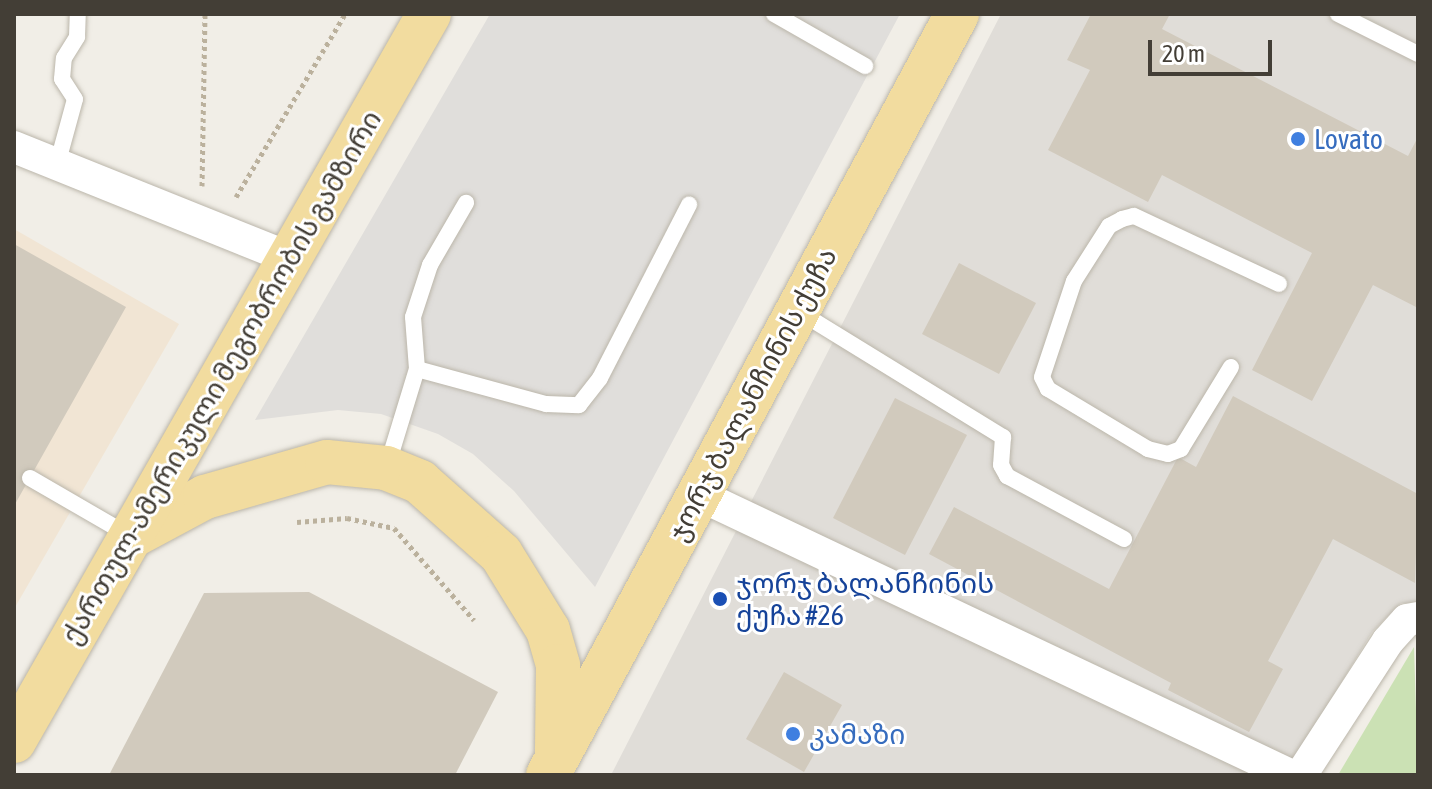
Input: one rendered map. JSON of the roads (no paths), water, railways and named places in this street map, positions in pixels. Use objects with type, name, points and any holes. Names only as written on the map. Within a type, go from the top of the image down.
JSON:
[{"type":"main road","name":"ქართულ-ამერიკული მეგობრობის გამზირი","points":[[14,741],[132,537],[287,257],[429,14]]},
{"type":"main road","name":"ჯორჯ ბალანჩინის ქუჩა","points":[[553,766],[957,14]]},
{"type":"main road","points":[[132,537],[205,497],[287,470],[327,462],[386,468],[420,482],[468,521],[501,554],[528,593],[548,630],[558,666],[553,766]]},
{"type":"street","points":[[14,147],[208,229],[287,257]]},
{"type":"street","points":[[697,494],[1290,775]]},
{"type":"street","points":[[1301,775],[1388,641],[1407,620],[1418,618]]},
{"type":"lane","points":[[57,165],[75,99],[62,79],[64,58],[77,37],[78,14]]},
{"type":"lane","points":[[774,14],[865,66]]},
{"type":"lane","points":[[1338,14],[1418,54]]},
{"type":"lane","points":[[386,468],[417,369],[413,317],[430,265],[466,203]]},
{"type":"lane","points":[[417,369],[546,404],[579,405],[600,378],[689,205]]},
{"type":"lane","points":[[1231,367],[1181,449],[1168,454],[1148,449],[1048,389],[1042,377],[1074,281],[1109,226],[1122,219],[1134,216],[1279,284]]},
{"type":"lane","points":[[797,310],[1003,437],[1001,465],[1007,476],[1124,539]]},
{"type":"lane","points":[[30,478],[132,537]]},
{"type":"place","name":"Lovato","points":[[1298,139]]},
{"type":"place","name":"ჯორჯ ბალანჩინის ქუჩა #26","points":[[720,599]]},
{"type":"place","name":"კამაზი","points":[[793,734]]}]
